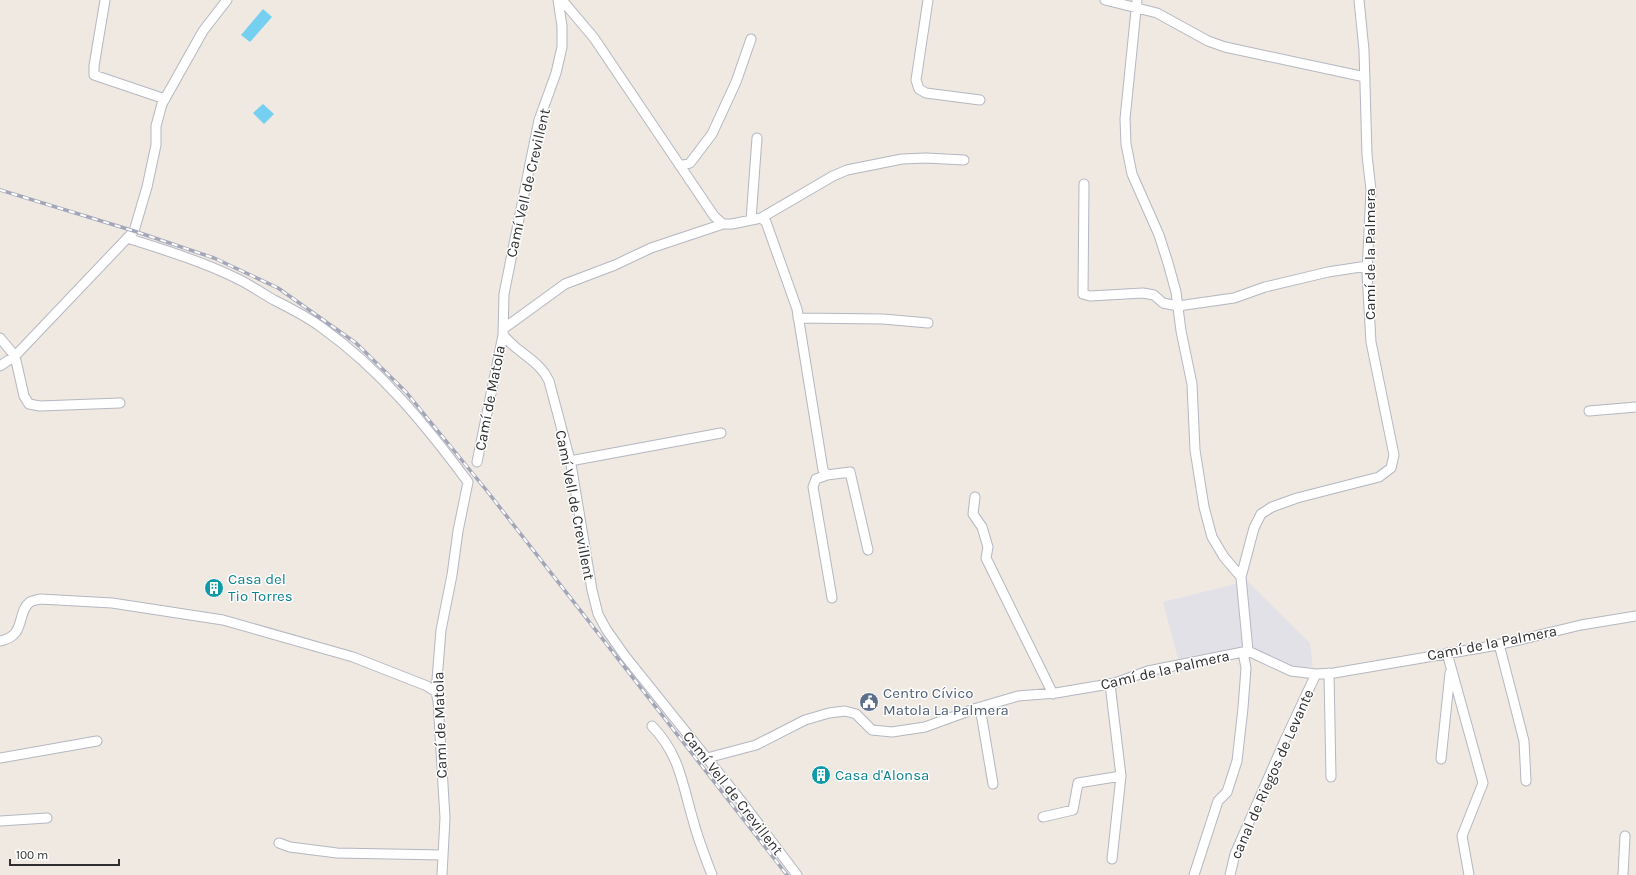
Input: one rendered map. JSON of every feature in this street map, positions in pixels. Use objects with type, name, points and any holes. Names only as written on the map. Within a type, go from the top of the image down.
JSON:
[{"type":"street","points":[[105,0],[94,66],[94,75],[165,99]]},
{"type":"street","points":[[0,366],[15,356],[134,231],[147,188],[156,145],[156,126],[162,104],[203,31],[227,0]]},
{"type":"street","name":"Camí Vell de Crevillent","points":[[558,0],[562,26],[562,47],[556,73],[540,120],[531,158],[504,294],[503,332],[517,349],[536,362],[545,371],[549,381],[570,461],[592,590],[598,614],[606,629],[625,656],[707,758],[796,875]]},
{"type":"street","points":[[562,0],[594,38],[714,216],[723,224]]},
{"type":"street","points":[[928,0],[916,80],[919,89],[926,93],[980,100]]},
{"type":"street","points":[[1105,0],[1137,4],[1157,12],[1208,41],[1220,45],[1365,77]]},
{"type":"street","name":"Camí de la Palmera","points":[[1240,578],[1254,528],[1261,514],[1272,507],[1297,498],[1379,477],[1391,468],[1394,455],[1371,342],[1367,266],[1371,190],[1367,155],[1364,50],[1359,0]]},
{"type":"street","points":[[1137,4],[1125,119],[1126,144],[1132,174],[1159,235],[1168,262],[1178,306],[1181,331],[1192,384],[1195,450],[1204,506],[1212,537],[1224,557],[1240,578],[1245,652],[1246,668],[1237,761],[1227,792],[1218,801],[1194,875]]},
{"type":"street","points":[[680,166],[690,164],[712,134],[736,82],[751,39]]},
{"type":"street","points":[[751,220],[757,138]]},
{"type":"street","points":[[503,332],[564,284],[615,265],[651,248],[723,224],[732,224],[761,218],[833,176],[847,170],[902,159],[926,158],[964,160]]},
{"type":"street","points":[[1084,184],[1084,294],[1090,296],[1143,293],[1154,295],[1163,303],[1178,306],[1234,298],[1265,287],[1328,272],[1367,266]]},
{"type":"street","points":[[761,218],[766,222],[797,309],[823,470],[827,475]]},
{"type":"street","name":"Camí de Matola","points":[[127,238],[161,248],[234,278],[294,309],[321,326],[376,372],[414,412],[468,482],[441,630],[436,692],[438,700],[445,818],[442,875]]},
{"type":"street","points":[[798,318],[883,319],[928,323]]},
{"type":"street","name":"Camí de Matola","points":[[477,462],[503,332]]},
{"type":"street","points":[[0,338],[15,356],[24,396],[29,404],[40,406],[120,403]]},
{"type":"street","points":[[1589,411],[1636,407]]},
{"type":"street","points":[[570,461],[721,433]]},
{"type":"street","points":[[832,598],[813,487],[816,479],[827,475],[850,472],[868,550]]},
{"type":"street","points":[[976,497],[973,514],[982,527],[988,547],[986,558],[1053,694]]},
{"type":"street","points":[[0,641],[12,637],[16,632],[30,602],[40,599],[112,603],[223,620],[353,657],[427,686],[436,692]]},
{"type":"street","name":"Camí de la Palmera","points":[[707,758],[756,745],[805,720],[829,713],[845,711],[856,714],[872,730],[892,732],[925,727],[980,707],[1018,696],[1053,694],[1110,684],[1148,671],[1245,652],[1291,671],[1316,674],[1329,673],[1499,644],[1582,625],[1636,616]]},
{"type":"street","points":[[1499,644],[1524,741],[1526,781]]},
{"type":"street","points":[[1447,653],[1483,783],[1462,836],[1469,875]]},
{"type":"street","points":[[1441,759],[1451,667]]},
{"type":"street","points":[[1329,673],[1331,777]]},
{"type":"street","name":"canal de Riegos de Levante","points":[[1230,875],[1235,854],[1316,674]]},
{"type":"street","points":[[1110,684],[1121,776],[1112,859]]},
{"type":"street","points":[[980,707],[992,784]]},
{"type":"street","points":[[652,726],[662,736],[677,762],[693,821],[712,875]]},
{"type":"street","points":[[0,758],[97,741]]},
{"type":"street","points":[[1043,817],[1073,810],[1078,783],[1121,776]]},
{"type":"street","points":[[0,821],[47,818]]},
{"type":"street","points":[[1623,875],[1625,836]]},
{"type":"street","points":[[279,844],[290,847],[336,853],[443,855]]},
{"type":"shaded area","points":[[1247,581],[1310,643],[1313,667],[1289,666],[1243,647],[1178,659],[1163,602]]},
{"type":"water","points":[[263,9],[272,17],[250,42],[241,35]]},
{"type":"water","points":[[263,104],[274,114],[264,124],[253,113]]},
{"type":"railway","points":[[0,190],[134,231],[214,258],[278,288],[356,343],[406,392],[487,491],[787,875]]},
{"type":"place","name":"Casa del Tio Torres","points":[[214,588]]},
{"type":"place","name":"Centro Cívico Matola La Palmera","points":[[869,702]]},
{"type":"place","name":"Casa d'Alonsa","points":[[821,775]]}]
